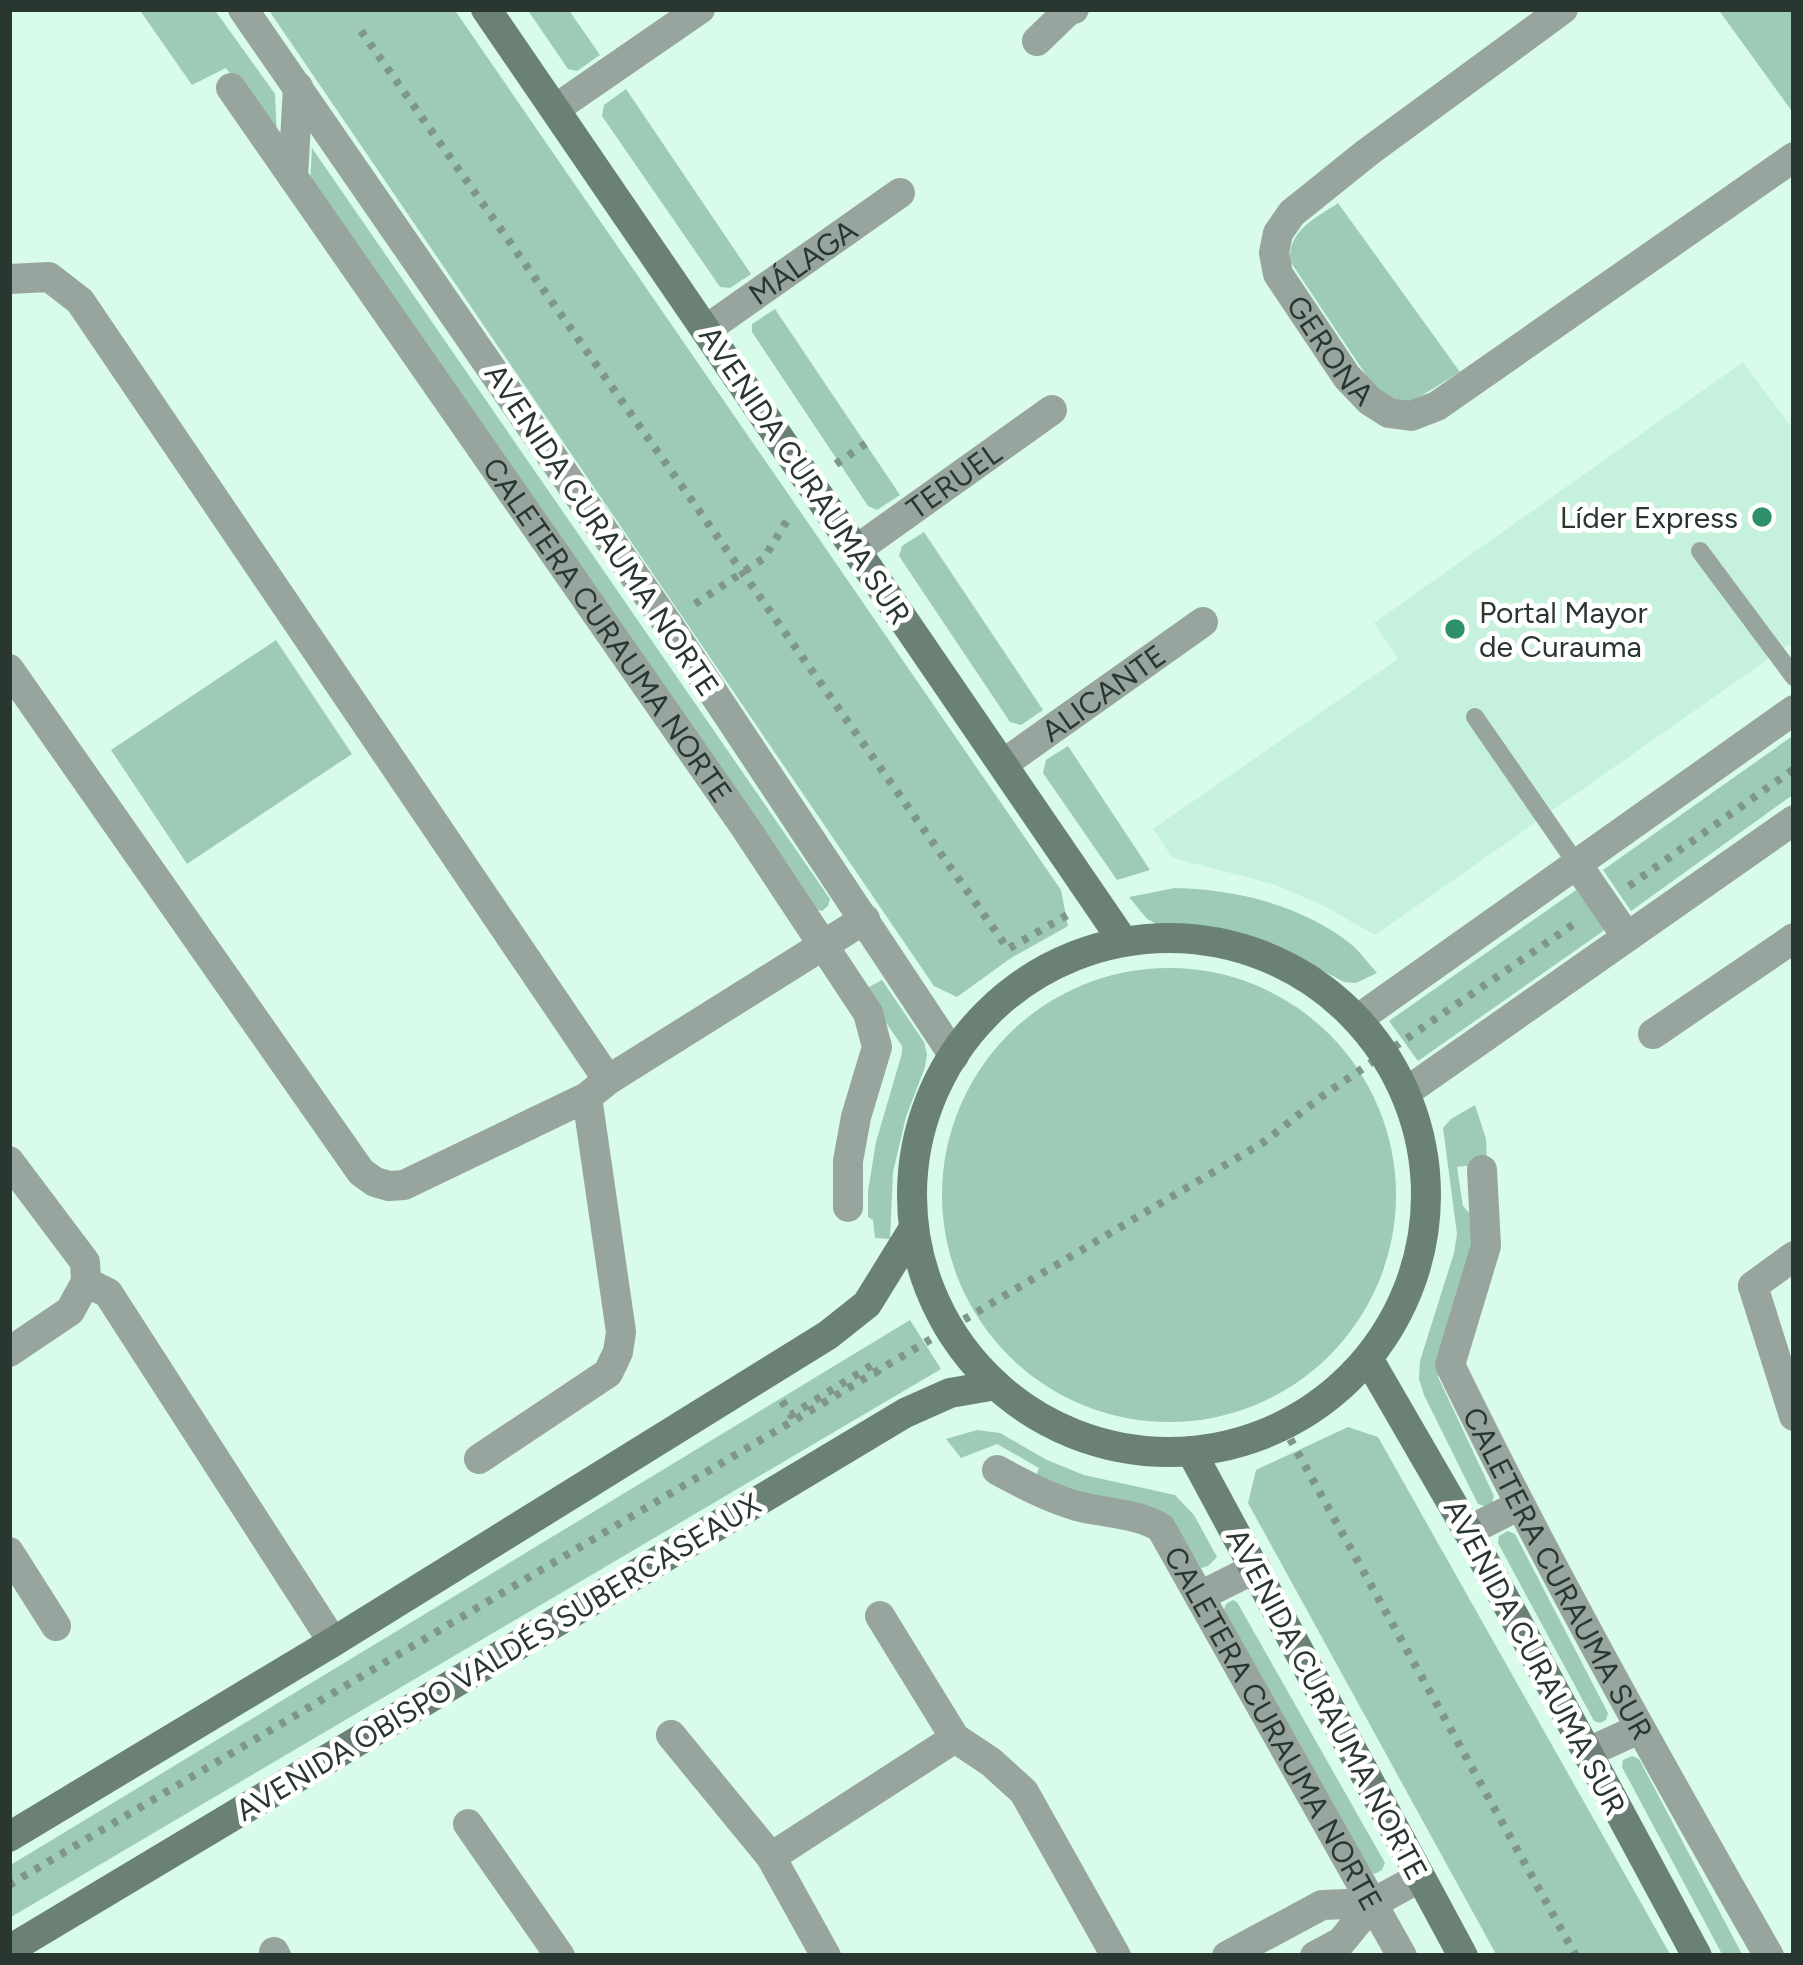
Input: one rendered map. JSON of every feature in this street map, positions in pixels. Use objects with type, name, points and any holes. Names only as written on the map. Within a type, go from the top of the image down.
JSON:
[{"type":"street","name":"AVENIDA CURAUMA NORTE","points":[[243,9],[667,623],[954,1056]]},
{"type":"street","name":"AVENIDA CURAUMA SUR","points":[[486,9],[1123,941]]},
{"type":"street","points":[[555,109],[700,9]]},
{"type":"street","points":[[1037,41],[1074,9]]},
{"type":"street","name":"GERONA","points":[[1563,9],[1368,152],[1292,213],[1278,232],[1274,254],[1278,274],[1347,377],[1370,401],[1389,413],[1411,416],[1437,406],[1794,157]]},
{"type":"street","name":"CALETERA CURAUMA NORTE","points":[[231,88],[745,827],[868,1013],[877,1047],[848,1161],[848,1207]]},
{"type":"street","points":[[293,177],[298,88]]},
{"type":"street","name":"MÁLAGA","points":[[707,329],[900,193]]},
{"type":"street","points":[[9,278],[49,278],[80,301],[597,1089],[621,1332],[618,1352],[608,1373],[479,1459]]},
{"type":"street","name":"TERUEL","points":[[856,550],[1052,410]]},
{"type":"street","name":"ALICANTE","points":[[1003,764],[1203,622]]},
{"type":"street","points":[[9,669],[347,1153],[375,1182],[389,1186],[420,1180],[597,1089],[866,919]]},
{"type":"street","points":[[1358,1018],[1794,710]]},
{"type":"street","points":[[1406,1092],[1794,820]]},
{"type":"street","points":[[1576,863],[1627,937]]},
{"type":"street","points":[[1652,1034],[1794,938]]},
{"type":"street","points":[[1209,940],[1290,967],[1358,1018],[1385,1053],[1406,1092],[1424,1147],[1427,1204],[1420,1260],[1399,1314],[1369,1360],[1342,1386],[1283,1426],[1222,1447],[1138,1450],[1087,1438],[1039,1417],[971,1359],[950,1330],[921,1264],[911,1180],[918,1133],[934,1088],[1003,997],[1059,961],[1123,941],[1209,940]]},
{"type":"street","points":[[9,1161],[85,1262],[86,1282],[70,1311],[9,1352]]},
{"type":"street","name":"CALETERA CURAUMA SUR","points":[[1482,1170],[1486,1246],[1450,1365],[1639,1729],[1769,1956]]},
{"type":"street","points":[[9,1837],[828,1335],[867,1304],[914,1228]]},
{"type":"street","points":[[1753,1286],[1794,1256]]},
{"type":"street","points":[[1753,1286],[1794,1272]]},
{"type":"street","points":[[86,1282],[108,1293],[333,1642]]},
{"type":"street","points":[[1753,1286],[1794,1416]]},
{"type":"street","name":"AVENIDA CURAUMA SUR","points":[[1369,1360],[1468,1531],[1697,1956]]},
{"type":"street","name":"AVENIDA OBISPO VALDÉS SUBERCASEAUX","points":[[9,1950],[905,1413],[950,1393],[996,1385]]},
{"type":"street","name":"AVENIDA CURAUMA NORTE","points":[[1191,1451],[1462,1956]]},
{"type":"street","name":"CALETERA CURAUMA NORTE","points":[[997,1470],[1070,1504],[1156,1523],[1402,1956]]},
{"type":"street","points":[[1468,1531],[1520,1505]]},
{"type":"street","points":[[9,1552],[56,1626]]},
{"type":"street","points":[[1200,1596],[1256,1568]]},
{"type":"street","points":[[880,1616],[955,1738],[1024,1792],[1116,1956]]},
{"type":"street","points":[[1586,1753],[1639,1729]]},
{"type":"street","points":[[670,1735],[770,1857],[826,1956]]},
{"type":"street","points":[[770,1857],[955,1738]]},
{"type":"street","points":[[468,1824],[560,1956]]},
{"type":"street","points":[[1343,1916],[1419,1878]]},
{"type":"street","points":[[1227,1956],[1322,1905],[1343,1916]]},
{"type":"street","points":[[1315,1956],[1341,1942],[1343,1916]]},
{"type":"lane","points":[[1700,551],[1794,677]]},
{"type":"lane","points":[[1474,717],[1576,863]]},
{"type":"path","points":[[361,31],[1008,949],[1096,902]]},
{"type":"path","points":[[667,623],[764,558],[810,482],[871,440]]},
{"type":"path","points":[[9,1885],[1264,1142],[1385,1053]]},
{"type":"path","points":[[790,1415],[872,1365],[877,1372]]},
{"type":"path","points":[[1283,1426],[1576,1956]]},
{"type":"shaded area","points":[[139,9],[214,9],[275,94],[277,140],[226,68],[192,85]]},
{"type":"shaded area","points":[[268,9],[454,9],[1061,890],[1068,926],[1011,958],[957,997],[934,986]]},
{"type":"shaded area","points":[[527,9],[568,9],[600,55],[577,71],[568,69]]},
{"type":"shaded area","points":[[1718,9],[1794,9],[1794,114]]},
{"type":"shaded area","points":[[626,89],[751,274],[730,288],[720,287],[602,116],[604,105]]},
{"type":"shaded area","points":[[312,148],[830,899],[822,911],[813,909],[310,184]]},
{"type":"shaded area","points":[[1338,203],[1460,372],[1411,402],[1396,406],[1380,396],[1290,261],[1299,233]]},
{"type":"shaded area","points":[[775,309],[900,495],[877,510],[868,506],[752,332],[752,324]]},
{"type":"shaded area","points":[[1743,362],[1794,431],[1794,641],[1375,935],[1273,884],[1173,858],[1153,829],[1398,659],[1374,623]]},
{"type":"shaded area","points":[[924,532],[1043,710],[1021,725],[1010,722],[899,556],[902,546]]},
{"type":"shaded area","points":[[276,640],[352,754],[187,864],[111,750]]},
{"type":"shaded area","points":[[1794,735],[1794,794],[1631,911],[1603,870]]},
{"type":"shaded area","points":[[1068,746],[1150,870],[1117,880],[1043,773],[1046,760]]},
{"type":"shaded area","points":[[1175,888],[1245,896],[1291,910],[1333,931],[1377,973],[1356,983],[1344,982],[1258,941],[1224,931],[1157,924],[1129,897]]},
{"type":"shaded area","points":[[1576,890],[1606,929],[1418,1061],[1389,1021]]},
{"type":"shaded area","points":[[1169,968],[1213,972],[1256,985],[1295,1006],[1330,1034],[1358,1069],[1379,1108],[1392,1151],[1396,1195],[1392,1239],[1379,1282],[1358,1321],[1330,1356],[1295,1384],[1256,1405],[1213,1418],[1169,1422],[1125,1418],[1082,1405],[1043,1384],[1008,1356],[980,1321],[959,1282],[946,1239],[942,1195],[946,1151],[959,1108],[980,1069],[1008,1034],[1043,1006],[1082,985],[1125,972]]},
{"type":"shaded area","points":[[882,980],[924,1042],[927,1054],[893,1172],[890,1239],[875,1238],[873,1220],[868,1217],[876,1142],[902,1053],[902,1046],[866,993]]},
{"type":"shaded area","points":[[1475,1105],[1486,1139],[1487,1163],[1457,1167],[1463,1206],[1474,1218],[1477,1235],[1438,1377],[1494,1496],[1485,1506],[1478,1504],[1419,1379],[1457,1234],[1443,1128]]},
{"type":"shaded area","points":[[910,1320],[941,1369],[9,1914],[9,1866]]},
{"type":"shaded area","points":[[1348,1427],[1378,1437],[1671,1956],[1497,1956],[1248,1503],[1256,1470]]},
{"type":"shaded area","points":[[977,1430],[1000,1433],[1084,1475],[1175,1495],[1194,1515],[1217,1557],[1201,1568],[1175,1525],[1034,1481],[1039,1468],[997,1444],[961,1458],[946,1439]]},
{"type":"shaded area","points":[[1508,1531],[1515,1534],[1608,1713],[1600,1723],[1594,1721],[1498,1543],[1499,1536]]},
{"type":"shaded area","points":[[1233,1600],[1385,1863],[1375,1874],[1369,1871],[1223,1612]]},
{"type":"shaded area","points":[[1639,1759],[1743,1956],[1723,1956],[1622,1767],[1623,1760]]},
{"type":"place","name":"Líder Express","points":[[1762,517]]},
{"type":"place","name":"Portal Mayor de Curauma","points":[[1455,629]]}]
